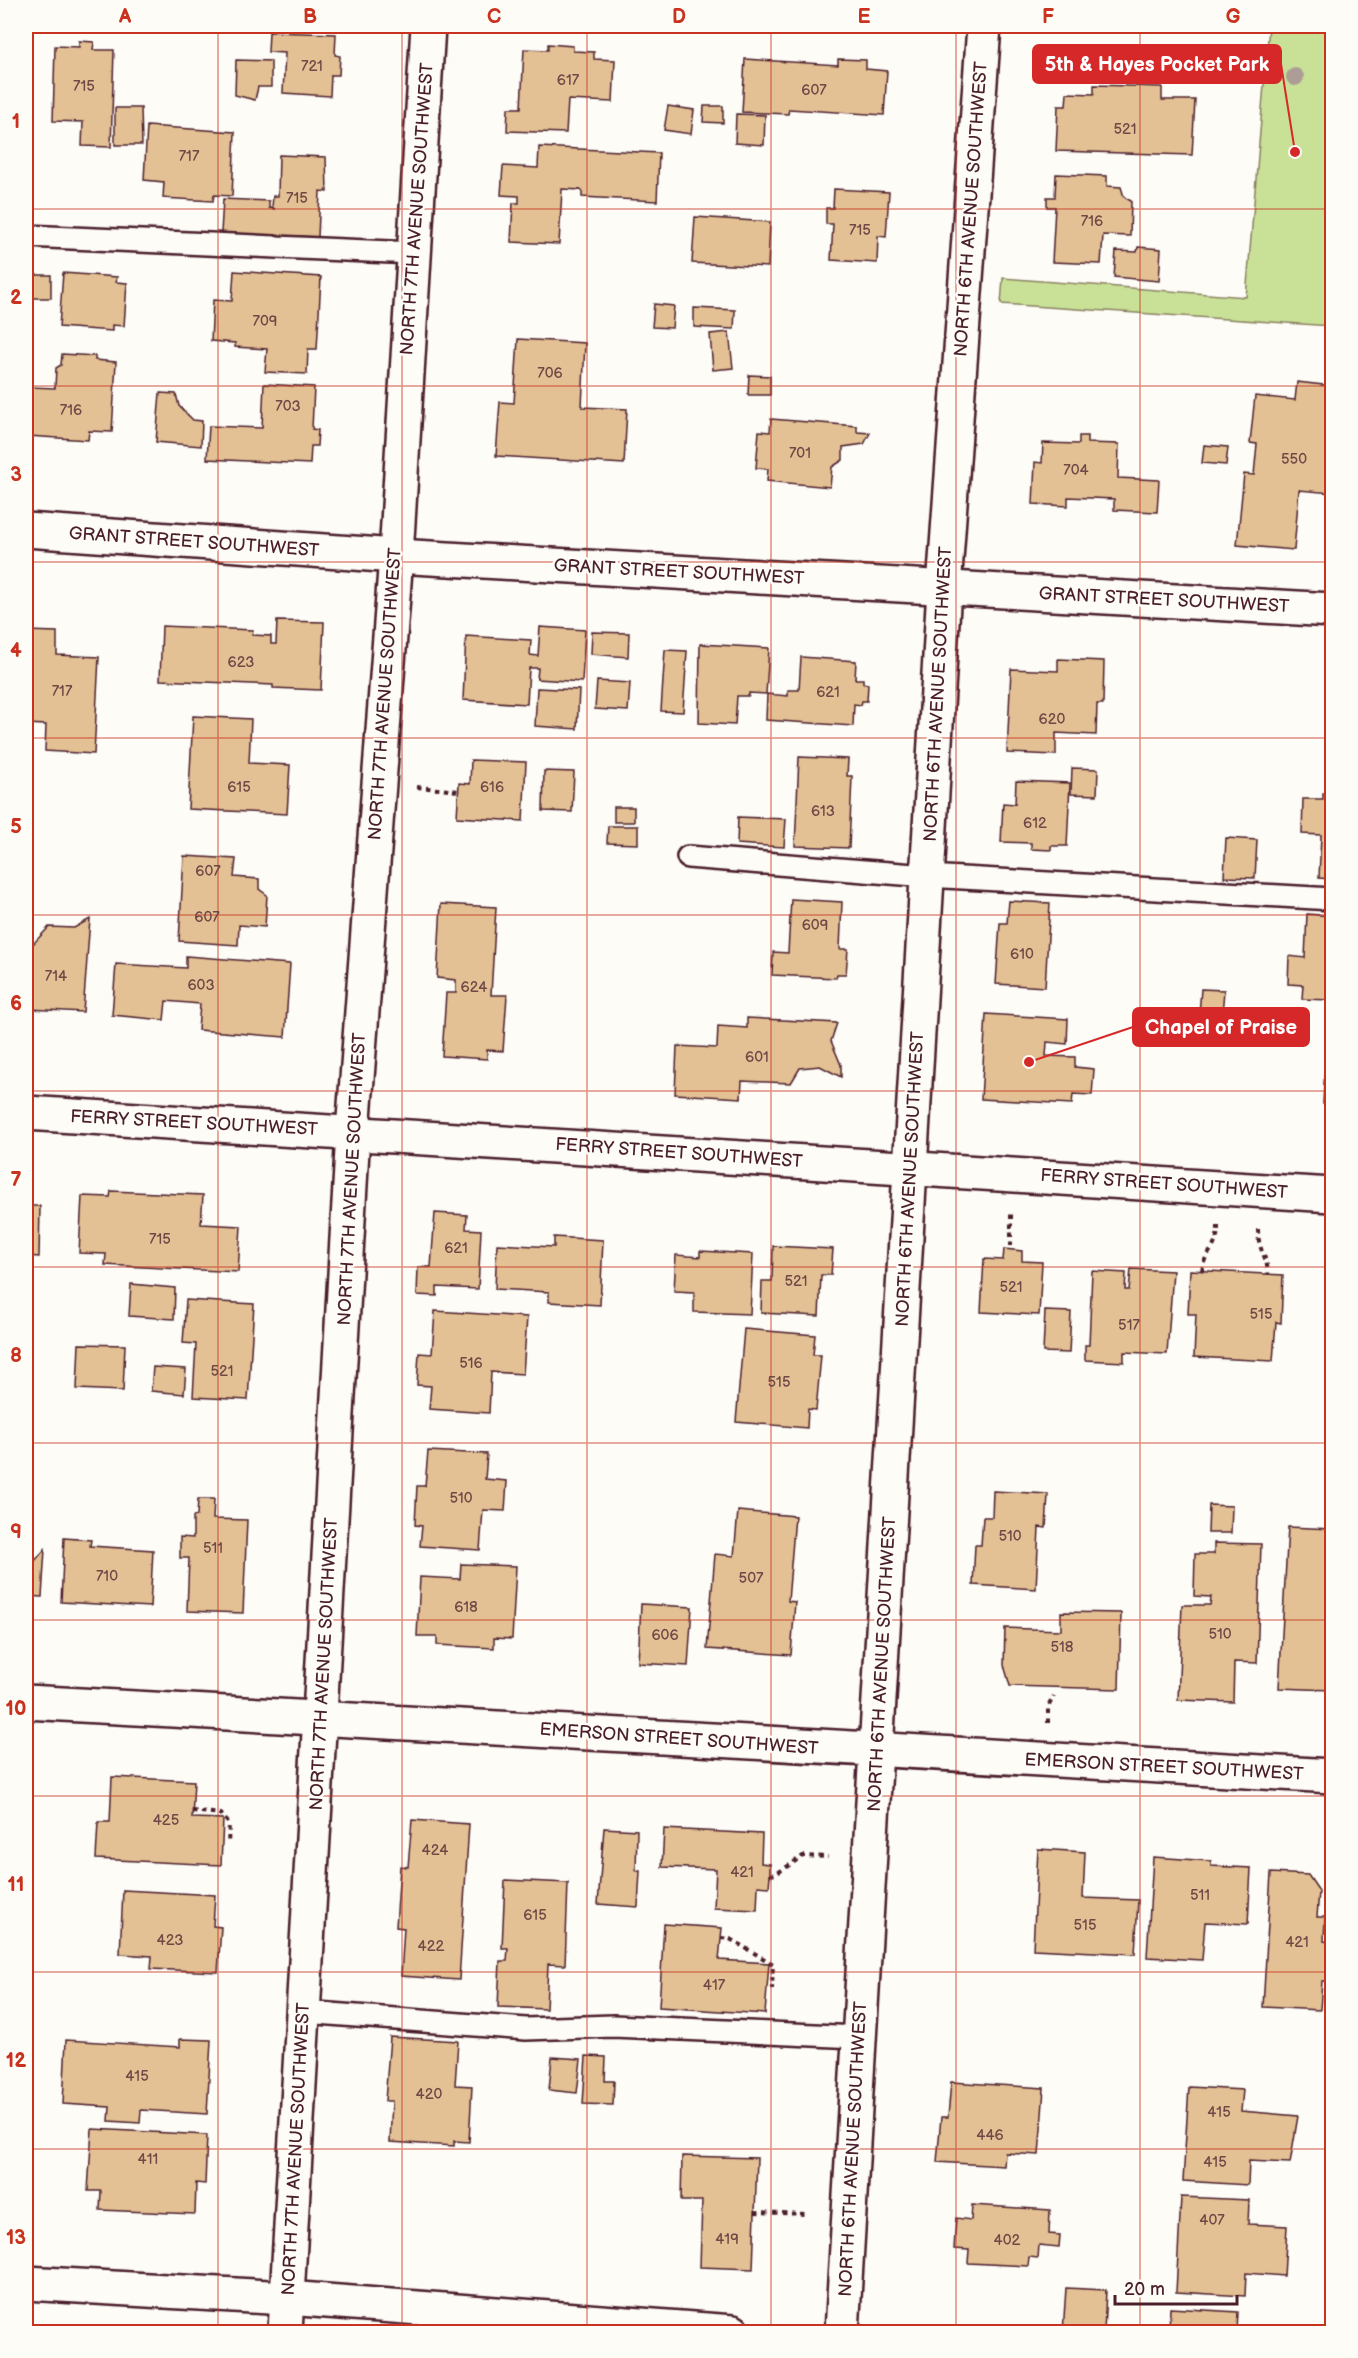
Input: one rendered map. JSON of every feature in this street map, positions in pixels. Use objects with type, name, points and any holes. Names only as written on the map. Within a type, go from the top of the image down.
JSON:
[{"type":"street","name":"NORTH 7TH AVENUE SOUTHWEST","points":[[285,2332],[353,1132],[396,556],[428,26]]},
{"type":"street","name":"NORTH 6TH AVENUE SOUTHWEST","points":[[842,2332],[944,588],[984,26]]},
{"type":"street","name":"GRANT STREET SOUTHWEST","points":[[26,530],[396,556],[1332,610]]},
{"type":"street","name":"FERRY STREET SOUTHWEST","points":[[26,1113],[1332,1195]]},
{"type":"street","name":"EMERSON STREET SOUTHWEST","points":[[26,1702],[321,1716],[877,1752],[1332,1776]]},
{"type":"street","points":[[26,2283],[287,2298],[733,2332]]},
{"type":"lane","points":[[26,237],[414,253]]},
{"type":"lane","points":[[688,857],[927,876],[1332,899]]},
{"type":"lane","points":[[304,2012],[526,2029],[613,2026],[858,2037]]},
{"type":"path","points":[[414,787],[459,790]]},
{"type":"path","points":[[1011,1214],[1011,1246]]},
{"type":"path","points":[[1202,1271],[1205,1257],[1212,1252],[1218,1239],[1218,1226]]},
{"type":"path","points":[[1258,1229],[1258,1247],[1267,1261],[1268,1274]]},
{"type":"path","points":[[1048,1724],[1048,1707],[1054,1696]]},
{"type":"path","points":[[192,1812],[221,1814],[229,1824],[228,1845]]},
{"type":"path","points":[[770,1875],[776,1874],[803,1856],[828,1857]]},
{"type":"path","points":[[721,1938],[730,1939],[773,1964],[772,1989]]},
{"type":"path","points":[[755,2212],[807,2214]]},
{"type":"green space","points":[[1269,26],[1332,26],[1332,326],[1001,304],[1003,278],[1246,297]]},
{"type":"building","points":[[269,32],[336,34],[335,55],[340,56],[339,75],[331,75],[330,96],[283,93],[285,53],[268,52]]},
{"type":"building","points":[[79,41],[94,42],[93,50],[114,50],[111,147],[82,146],[83,122],[53,121],[55,46],[79,47]]},
{"type":"building","points":[[548,44],[573,46],[573,51],[594,52],[594,59],[615,60],[613,102],[568,100],[566,133],[507,131],[508,108],[521,108],[524,49],[548,50]]},
{"type":"building","points":[[745,59],[838,65],[838,59],[866,60],[866,69],[887,71],[884,115],[789,109],[788,114],[742,112]]},
{"type":"building","points":[[236,60],[271,61],[271,87],[258,87],[255,100],[235,95]]},
{"type":"building","points":[[1094,85],[1162,87],[1162,100],[1195,100],[1192,155],[1056,151],[1058,106],[1066,106],[1067,93],[1094,94]]},
{"type":"building","points":[[668,106],[694,110],[691,134],[664,130]]},
{"type":"building","points":[[704,106],[723,106],[723,123],[703,122]]},
{"type":"building","points":[[115,108],[141,108],[142,145],[115,145]]},
{"type":"building","points":[[736,114],[765,115],[764,145],[735,143]]},
{"type":"building","points":[[147,126],[235,132],[232,196],[214,195],[213,201],[163,198],[164,182],[144,180]]},
{"type":"building","points":[[539,147],[659,153],[657,201],[582,197],[582,190],[562,189],[559,244],[511,242],[513,203],[519,203],[519,196],[501,195],[503,166],[538,168]]},
{"type":"building","points":[[279,155],[326,157],[327,192],[320,191],[318,237],[221,233],[223,199],[269,201],[269,208],[275,209],[272,207],[273,196],[278,196]]},
{"type":"building","points":[[1056,174],[1107,176],[1107,186],[1121,187],[1124,197],[1131,201],[1130,236],[1103,235],[1101,264],[1052,262],[1055,207],[1047,207],[1047,197],[1055,197]]},
{"type":"building","points":[[834,189],[889,192],[886,237],[878,236],[877,263],[831,260],[833,224],[826,224],[826,208],[833,208]]},
{"type":"building","points":[[695,217],[770,222],[768,267],[692,263]]},
{"type":"building","points":[[1138,247],[1161,249],[1159,281],[1114,277],[1116,251],[1137,252]]},
{"type":"building","points":[[234,271],[321,277],[317,349],[308,349],[307,374],[265,372],[267,349],[235,347],[235,343],[211,341],[213,300],[232,301]]},
{"type":"building","points":[[63,273],[117,277],[116,282],[127,283],[124,326],[112,325],[112,331],[59,327]]},
{"type":"building","points":[[26,275],[51,275],[51,298],[26,298]]},
{"type":"building","points":[[654,304],[674,306],[672,328],[652,327]]},
{"type":"building","points":[[694,308],[735,310],[734,329],[694,327]]},
{"type":"building","points":[[729,332],[733,368],[713,370],[710,334]]},
{"type":"building","points":[[518,339],[585,343],[582,407],[627,409],[624,464],[496,456],[500,402],[514,403]]},
{"type":"building","points":[[62,354],[95,356],[95,360],[116,362],[112,432],[89,431],[88,440],[28,436],[30,387],[55,388],[56,368],[61,365]]},
{"type":"building","points":[[749,375],[770,376],[770,395],[748,395]]},
{"type":"building","points":[[1297,382],[1332,386],[1332,493],[1299,490],[1294,550],[1237,545],[1244,474],[1254,475],[1257,444],[1250,443],[1255,396],[1295,400]]},
{"type":"building","points":[[264,384],[314,387],[312,429],[318,430],[317,446],[311,446],[310,464],[207,459],[209,426],[262,428]]},
{"type":"building","points":[[160,393],[176,394],[179,406],[193,420],[202,421],[201,446],[156,442]]},
{"type":"building","points":[[771,419],[857,426],[857,432],[870,433],[864,444],[843,447],[843,460],[832,467],[830,487],[767,481],[768,469],[756,468],[759,431],[770,432]]},
{"type":"building","points":[[1079,436],[1087,436],[1087,443],[1119,444],[1118,478],[1159,480],[1157,512],[1114,510],[1114,499],[1068,497],[1068,506],[1033,504],[1035,462],[1042,463],[1043,443],[1079,444]]},
{"type":"building","points":[[1204,445],[1228,447],[1226,465],[1202,463]]},
{"type":"building","points":[[277,621],[324,622],[321,690],[273,688],[273,685],[160,680],[162,626],[253,630],[252,635],[271,636],[271,644],[276,644]]},
{"type":"building","points":[[540,627],[585,630],[582,682],[537,679],[538,668],[529,668],[527,704],[463,700],[466,636],[531,640],[530,655],[538,656]]},
{"type":"building","points":[[26,631],[57,632],[57,655],[99,657],[94,754],[45,751],[46,725],[26,724]]},
{"type":"building","points":[[592,632],[629,633],[628,657],[591,654]]},
{"type":"building","points":[[700,644],[769,648],[766,694],[749,693],[749,696],[737,696],[735,725],[699,723]]},
{"type":"building","points":[[665,650],[687,651],[683,712],[661,711]]},
{"type":"building","points":[[801,657],[856,661],[855,679],[863,679],[863,683],[868,684],[867,701],[862,701],[861,705],[854,704],[853,726],[766,720],[767,694],[788,696],[788,690],[799,690]]},
{"type":"building","points":[[1058,659],[1104,661],[1103,704],[1097,704],[1096,735],[1056,733],[1056,755],[1007,753],[1011,669],[1058,671]]},
{"type":"building","points":[[597,681],[630,683],[628,711],[595,709]]},
{"type":"building","points":[[537,688],[579,690],[577,729],[535,726]]},
{"type":"building","points":[[193,716],[251,719],[249,763],[290,765],[287,814],[188,809]]},
{"type":"building","points":[[799,757],[848,759],[847,776],[852,776],[849,848],[795,846]]},
{"type":"building","points":[[471,760],[526,762],[523,821],[457,817],[459,783],[470,784]]},
{"type":"building","points":[[1072,768],[1098,769],[1097,795],[1071,794]]},
{"type":"building","points":[[544,771],[574,772],[572,812],[543,811]]},
{"type":"building","points":[[1016,781],[1070,783],[1067,846],[1051,846],[1051,850],[1031,849],[1031,843],[1001,842],[1003,803],[1015,804]]},
{"type":"building","points":[[1323,793],[1332,793],[1332,879],[1319,878],[1321,835],[1302,834],[1303,799],[1323,799]]},
{"type":"building","points":[[614,807],[634,807],[634,822],[614,822]]},
{"type":"building","points":[[738,817],[786,819],[784,847],[737,844]]},
{"type":"building","points":[[608,826],[638,826],[638,844],[607,843]]},
{"type":"building","points":[[1226,838],[1257,840],[1255,878],[1224,877]]},
{"type":"building","points":[[184,856],[236,859],[234,877],[259,879],[259,889],[267,895],[265,927],[239,925],[238,945],[179,941]]},
{"type":"building","points":[[791,899],[842,902],[840,949],[848,949],[846,974],[837,974],[836,978],[772,975],[773,952],[788,953]]},
{"type":"building","points":[[1009,901],[1050,903],[1045,987],[996,984],[1000,923],[1007,923]]},
{"type":"building","points":[[441,904],[496,907],[491,995],[507,995],[503,1051],[487,1050],[487,1059],[442,1056],[446,993],[456,993],[456,980],[437,978]]},
{"type":"building","points":[[1307,914],[1332,916],[1332,1000],[1302,999],[1303,985],[1288,984],[1289,956],[1305,958]]},
{"type":"building","points":[[90,919],[83,1012],[30,1009],[30,1015],[26,1015],[26,937],[33,944],[49,927],[74,928]]},
{"type":"building","points":[[186,956],[290,964],[285,1037],[198,1030],[200,1004],[166,1001],[164,1020],[112,1015],[116,964],[186,968]]},
{"type":"building","points":[[1201,989],[1224,990],[1222,1015],[1199,1014]]},
{"type":"building","points":[[986,1014],[1068,1019],[1067,1044],[1047,1042],[1046,1056],[1075,1057],[1075,1067],[1094,1069],[1092,1095],[1073,1094],[1072,1104],[981,1099]]},
{"type":"building","points":[[747,1018],[837,1023],[831,1041],[841,1065],[841,1077],[820,1066],[800,1068],[791,1083],[742,1081],[741,1098],[675,1094],[677,1046],[717,1048],[718,1026],[747,1028]]},
{"type":"building","points":[[1325,1063],[1332,1063],[1332,1104],[1323,1104]]},
{"type":"building","points":[[111,1191],[203,1195],[201,1224],[241,1226],[238,1272],[105,1265],[106,1254],[79,1253],[82,1196],[110,1197]]},
{"type":"building","points":[[26,1206],[40,1206],[39,1257],[26,1256]]},
{"type":"building","points":[[435,1213],[467,1215],[466,1229],[481,1230],[478,1289],[437,1287],[437,1296],[417,1295],[418,1267],[431,1267]]},
{"type":"building","points":[[554,1237],[603,1240],[600,1305],[549,1302],[549,1292],[495,1289],[497,1244],[554,1247]]},
{"type":"building","points":[[773,1246],[833,1249],[831,1275],[821,1275],[819,1316],[761,1313],[762,1281],[772,1281]]},
{"type":"building","points":[[1004,1249],[1022,1251],[1022,1261],[1042,1262],[1039,1315],[981,1312],[984,1259],[1003,1260]]},
{"type":"building","points":[[700,1251],[753,1254],[750,1314],[694,1312],[694,1292],[674,1291],[676,1255],[700,1257]]},
{"type":"building","points":[[1131,1269],[1173,1271],[1167,1354],[1124,1352],[1124,1362],[1085,1360],[1085,1345],[1089,1345],[1092,1271],[1126,1273],[1125,1290],[1129,1290]]},
{"type":"building","points":[[1190,1270],[1283,1275],[1281,1323],[1276,1322],[1273,1361],[1194,1357],[1196,1314],[1188,1314]]},
{"type":"building","points":[[131,1284],[175,1288],[174,1319],[129,1316]]},
{"type":"building","points":[[186,1300],[254,1304],[248,1400],[193,1397],[196,1344],[183,1343]]},
{"type":"building","points":[[435,1311],[527,1317],[523,1374],[491,1372],[489,1413],[429,1409],[431,1386],[417,1385],[419,1353],[432,1354]]},
{"type":"building","points":[[1045,1311],[1071,1312],[1069,1353],[1043,1352]]},
{"type":"building","points":[[744,1329],[815,1335],[813,1355],[821,1355],[816,1410],[808,1409],[807,1428],[736,1422]]},
{"type":"building","points":[[79,1344],[125,1345],[123,1391],[77,1389]]},
{"type":"building","points":[[153,1367],[186,1369],[184,1394],[151,1391]]},
{"type":"building","points":[[428,1451],[487,1454],[485,1479],[507,1481],[505,1511],[483,1510],[480,1550],[420,1546],[422,1526],[415,1525],[417,1486],[425,1486]]},
{"type":"building","points":[[993,1491],[1048,1494],[1046,1528],[1039,1527],[1036,1589],[973,1585],[975,1545],[981,1545],[983,1517],[992,1517]]},
{"type":"building","points":[[198,1499],[214,1499],[213,1519],[247,1520],[243,1613],[187,1611],[189,1558],[180,1558],[180,1537],[193,1538],[193,1517],[197,1516]]},
{"type":"building","points":[[1209,1505],[1232,1506],[1231,1533],[1208,1533]]},
{"type":"building","points":[[738,1511],[795,1516],[788,1601],[795,1602],[791,1655],[707,1649],[715,1554],[734,1556]]},
{"type":"building","points":[[1288,1527],[1332,1529],[1332,1690],[1279,1688]]},
{"type":"building","points":[[64,1538],[91,1540],[90,1546],[153,1550],[150,1607],[61,1602]]},
{"type":"building","points":[[1214,1543],[1261,1544],[1257,1663],[1234,1662],[1233,1702],[1178,1700],[1182,1605],[1210,1605],[1211,1597],[1194,1596],[1195,1554],[1214,1554]]},
{"type":"building","points":[[45,1549],[42,1597],[26,1596],[26,1562],[34,1562]]},
{"type":"building","points":[[461,1564],[516,1566],[512,1639],[494,1638],[494,1648],[437,1645],[437,1636],[417,1636],[420,1577],[460,1579]]},
{"type":"building","points":[[641,1604],[692,1607],[688,1666],[638,1663]]},
{"type":"building","points":[[1061,1612],[1121,1613],[1119,1689],[1010,1686],[1004,1665],[1005,1628],[1061,1630]]},
{"type":"building","points":[[112,1777],[194,1781],[192,1818],[223,1819],[221,1865],[96,1859],[98,1822],[110,1822]]},
{"type":"building","points":[[412,1820],[469,1824],[459,1980],[401,1976],[404,1928],[396,1927],[400,1866],[408,1867]]},
{"type":"building","points":[[604,1828],[637,1830],[636,1871],[640,1871],[638,1907],[598,1904]]},
{"type":"building","points":[[664,1829],[762,1834],[761,1863],[770,1864],[770,1875],[769,1887],[758,1886],[757,1910],[714,1908],[716,1869],[662,1867]]},
{"type":"building","points":[[1038,1849],[1085,1852],[1083,1898],[1138,1900],[1135,1954],[1033,1949]]},
{"type":"building","points":[[1153,1857],[1211,1861],[1211,1866],[1251,1868],[1248,1924],[1205,1922],[1202,1960],[1147,1957]]},
{"type":"building","points":[[1271,1873],[1308,1875],[1319,1891],[1317,1917],[1325,1917],[1324,1941],[1330,1942],[1328,1981],[1322,1981],[1320,2010],[1263,2007]]},
{"type":"building","points":[[505,1880],[568,1883],[565,1965],[548,1964],[546,2009],[498,2007],[500,1961],[507,1961],[508,1948],[502,1948]]},
{"type":"building","points":[[123,1890],[215,1895],[213,1926],[221,1927],[218,1972],[151,1969],[152,1956],[120,1954]]},
{"type":"building","points":[[664,1924],[722,1928],[719,1960],[769,1963],[765,2014],[659,2007]]},
{"type":"building","points":[[390,2037],[458,2041],[455,2085],[472,2086],[469,2142],[454,2141],[454,2146],[390,2142],[392,2101],[385,2101]]},
{"type":"building","points":[[180,2039],[211,2040],[207,2114],[141,2110],[140,2123],[109,2121],[110,2107],[63,2104],[66,2040],[180,2047]]},
{"type":"building","points":[[586,2056],[606,2057],[605,2081],[614,2081],[613,2105],[583,2104]]},
{"type":"building","points":[[552,2057],[581,2059],[577,2093],[549,2090]]},
{"type":"building","points":[[951,2082],[1044,2088],[1039,2155],[1005,2153],[1004,2166],[937,2162],[941,2117],[948,2117]]},
{"type":"building","points":[[1189,2087],[1243,2090],[1241,2111],[1298,2116],[1290,2163],[1249,2161],[1248,2185],[1183,2181]]},
{"type":"building","points":[[92,2129],[207,2135],[205,2184],[196,2183],[195,2214],[100,2210],[101,2191],[88,2191]]},
{"type":"building","points":[[682,2156],[757,2158],[753,2269],[700,2267],[702,2201],[681,2201]]},
{"type":"building","points":[[1181,2197],[1249,2200],[1248,2224],[1287,2226],[1284,2276],[1246,2273],[1245,2296],[1176,2292]]},
{"type":"building","points":[[972,2205],[1050,2210],[1049,2234],[1060,2235],[1059,2247],[1039,2245],[1038,2258],[1029,2257],[1028,2266],[968,2263],[969,2250],[954,2249],[956,2218],[971,2220]]},
{"type":"building","points":[[1066,2288],[1106,2290],[1104,2332],[1063,2332]]},
{"type":"building","points":[[1170,2308],[1238,2312],[1237,2332],[1169,2332]]},
{"type":"place","name":"5th & Hayes Pocket Park","points":[[1295,152]]},
{"type":"place","name":"Chapel of Praise","points":[[1029,1062]]}]
